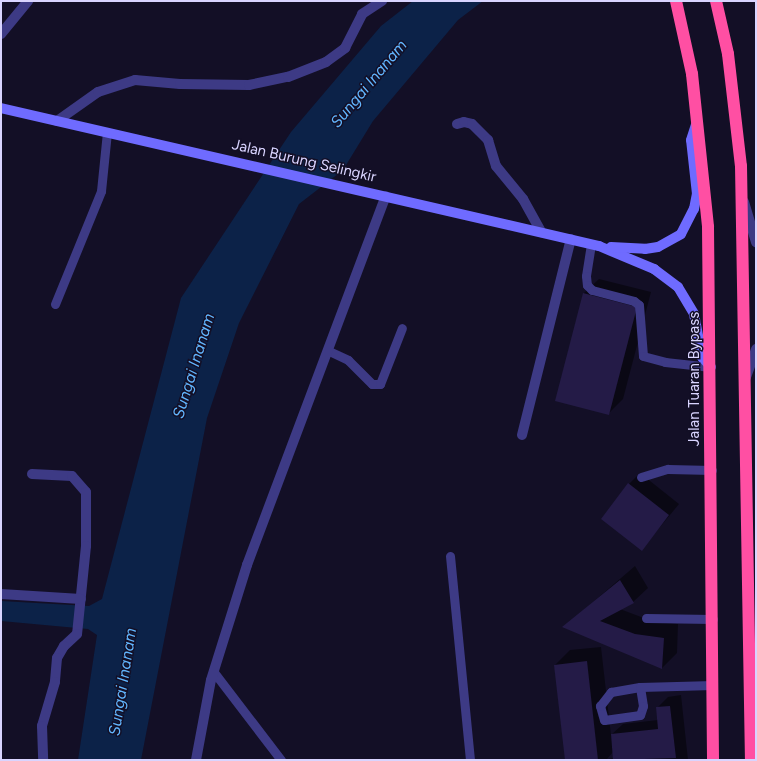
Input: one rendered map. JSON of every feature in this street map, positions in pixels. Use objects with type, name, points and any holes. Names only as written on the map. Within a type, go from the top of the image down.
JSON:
[{"type":"highway","name":"Jalan Tuaran Bypass","points":[[676,1],[692,74],[698,118],[708,227],[712,470],[713,760]]},
{"type":"highway","points":[[716,1],[728,54],[737,117],[742,192],[752,689],[751,760]]},
{"type":"street","points":[[1,34],[28,1]]},
{"type":"street","points":[[57,121],[98,92],[135,80],[180,84],[249,85],[288,77],[326,62],[345,48],[362,14],[382,1]]},
{"type":"street","name":"Jalan Burung Selingkir","points":[[1,108],[244,162],[595,245]]},
{"type":"street","points":[[595,245],[644,249],[671,242],[681,234],[694,209],[697,194],[692,140],[698,118]]},
{"type":"street","points":[[457,124],[464,122],[472,124],[488,140],[496,166],[523,199],[541,232]]},
{"type":"street","points":[[742,192],[756,242]]},
{"type":"street","points":[[196,760],[213,671],[247,565],[386,196]]},
{"type":"street","points":[[522,435],[571,239]]},
{"type":"street","points":[[595,245],[654,269],[678,287],[694,314],[702,356],[711,367]]},
{"type":"street","points":[[745,382],[756,348]]},
{"type":"street","points":[[32,474],[72,476],[86,492],[86,546],[77,634],[64,646],[58,658],[55,682],[42,726],[43,760]]},
{"type":"street","points":[[1,594],[81,599]]},
{"type":"street","points":[[708,760],[714,716]]},
{"type":"lane","points":[[55,304],[101,191],[106,132]]},
{"type":"lane","points":[[595,245],[586,276],[587,285],[592,290],[634,301],[639,305],[643,356],[665,362],[711,367]]},
{"type":"lane","points":[[328,351],[348,360],[372,384],[380,384],[402,328]]},
{"type":"lane","points":[[641,478],[668,469],[712,470]]},
{"type":"lane","points":[[450,556],[470,760]]},
{"type":"lane","points":[[646,618],[713,619]]},
{"type":"lane","points":[[213,671],[281,760]]},
{"type":"lane","points":[[640,688],[643,706],[640,715],[604,720],[600,706],[611,692],[640,688],[713,685]]},
{"type":"water","name":"Sungai Inanam","points":[[413,1],[483,1],[458,20],[373,121],[343,170],[299,204],[239,323],[207,418],[141,760],[78,760],[97,635],[88,629],[1,621],[1,601],[89,606],[102,599],[181,298],[291,132],[381,26]]},
{"type":"building","points":[[583,293],[637,307],[609,415],[555,401]]},
{"type":"building","points":[[628,483],[669,515],[642,551],[601,519]]},
{"type":"building","points":[[620,580],[634,603],[600,621],[635,634],[664,638],[662,669],[562,627]]},
{"type":"building","points":[[587,661],[598,760],[565,760],[554,665]]},
{"type":"building","points":[[670,706],[676,758],[613,760],[611,734],[658,729],[656,707]]}]
